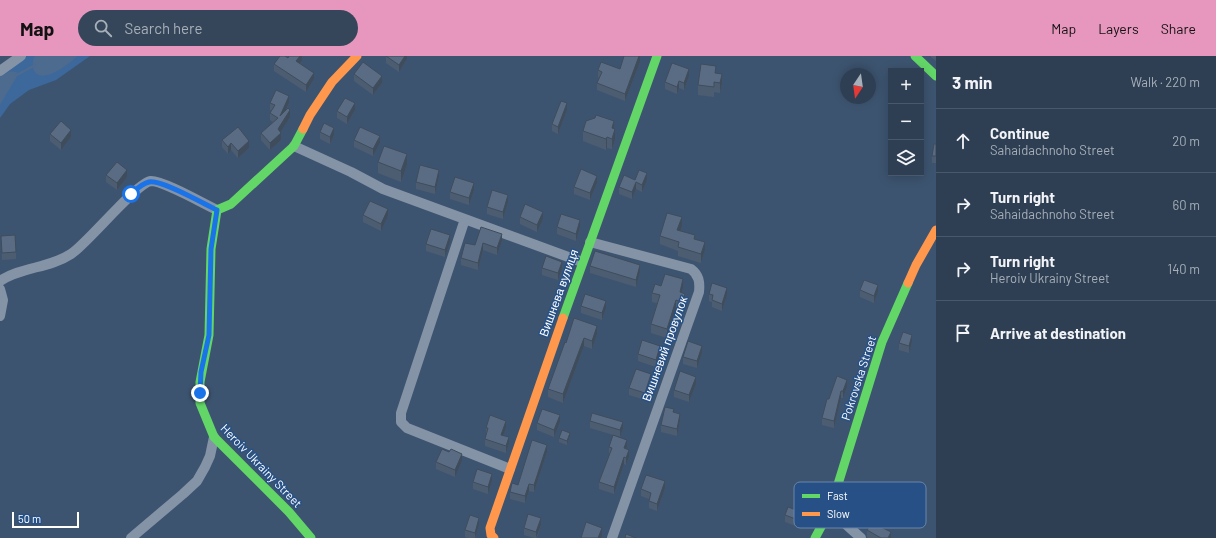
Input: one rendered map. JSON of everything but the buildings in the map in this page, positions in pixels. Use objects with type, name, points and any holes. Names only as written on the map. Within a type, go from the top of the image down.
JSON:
[{"type":"street","points":[[0,71],[21,56]]},
{"type":"street","points":[[0,281],[12,275],[59,260],[73,253],[120,207],[131,194],[142,185],[150,181],[162,184],[217,210],[231,204],[294,146],[310,115],[332,82],[357,56]]},
{"type":"street","name":"Вишнева вулиця","points":[[494,538],[490,528],[582,262],[657,56]]},
{"type":"street","points":[[915,56],[936,76]]},
{"type":"street","points":[[294,146],[351,172],[383,189],[582,262]]},
{"type":"street","name":"Heroiv Ukrainy Street","points":[[217,210],[211,249],[209,335],[201,372],[200,393],[203,412],[214,436],[289,512],[311,538]]},
{"type":"street","points":[[465,219],[401,413],[401,422],[407,428],[510,469]]},
{"type":"street","name":"Pokrovska Street","points":[[839,482],[882,342],[916,265],[936,230]]},
{"type":"street","name":"Вишневий провулок","points":[[590,242],[691,269],[698,277],[700,286],[612,538]]},
{"type":"street","points":[[0,289],[3,300],[0,316]]},
{"type":"street","points":[[131,538],[183,494],[196,481],[210,456],[214,436]]},
{"type":"street","name":"Pokrovska Street","points":[[815,538],[820,528]]},
{"type":"street","points":[[850,528],[861,538]]},
{"type":"shaded area","points":[[21,56],[90,56],[56,80],[29,90],[10,104],[0,118],[0,71]]},
{"type":"shaded area","points":[[35,56],[77,56],[56,72],[43,76],[38,75],[34,71],[33,60]]},
{"type":"shaded area","points":[[11,71],[19,73],[0,105],[0,76]]},
{"type":"waterway","points":[[17,75],[35,65]]},
{"type":"traffic: fast","points":[[563,318],[657,56]]},
{"type":"traffic: fast","points":[[915,56],[936,76]]},
{"type":"traffic: fast","points":[[303,129],[294,146],[231,204],[217,210],[211,249],[209,335],[200,382],[200,403],[214,437],[289,512],[311,538]]},
{"type":"traffic: fast","points":[[839,482],[882,342],[908,283]]},
{"type":"traffic: fast","points":[[815,538],[820,528]]},
{"type":"traffic: slow","points":[[303,129],[310,115],[332,82],[357,56]]},
{"type":"traffic: slow","points":[[908,283],[916,265],[936,230]]},
{"type":"traffic: slow","points":[[494,538],[491,535],[490,528],[563,318]]},
{"type":"route","points":[[131,194],[142,185],[150,181],[162,184],[217,210],[211,249],[209,335],[201,372],[200,393]]}]
